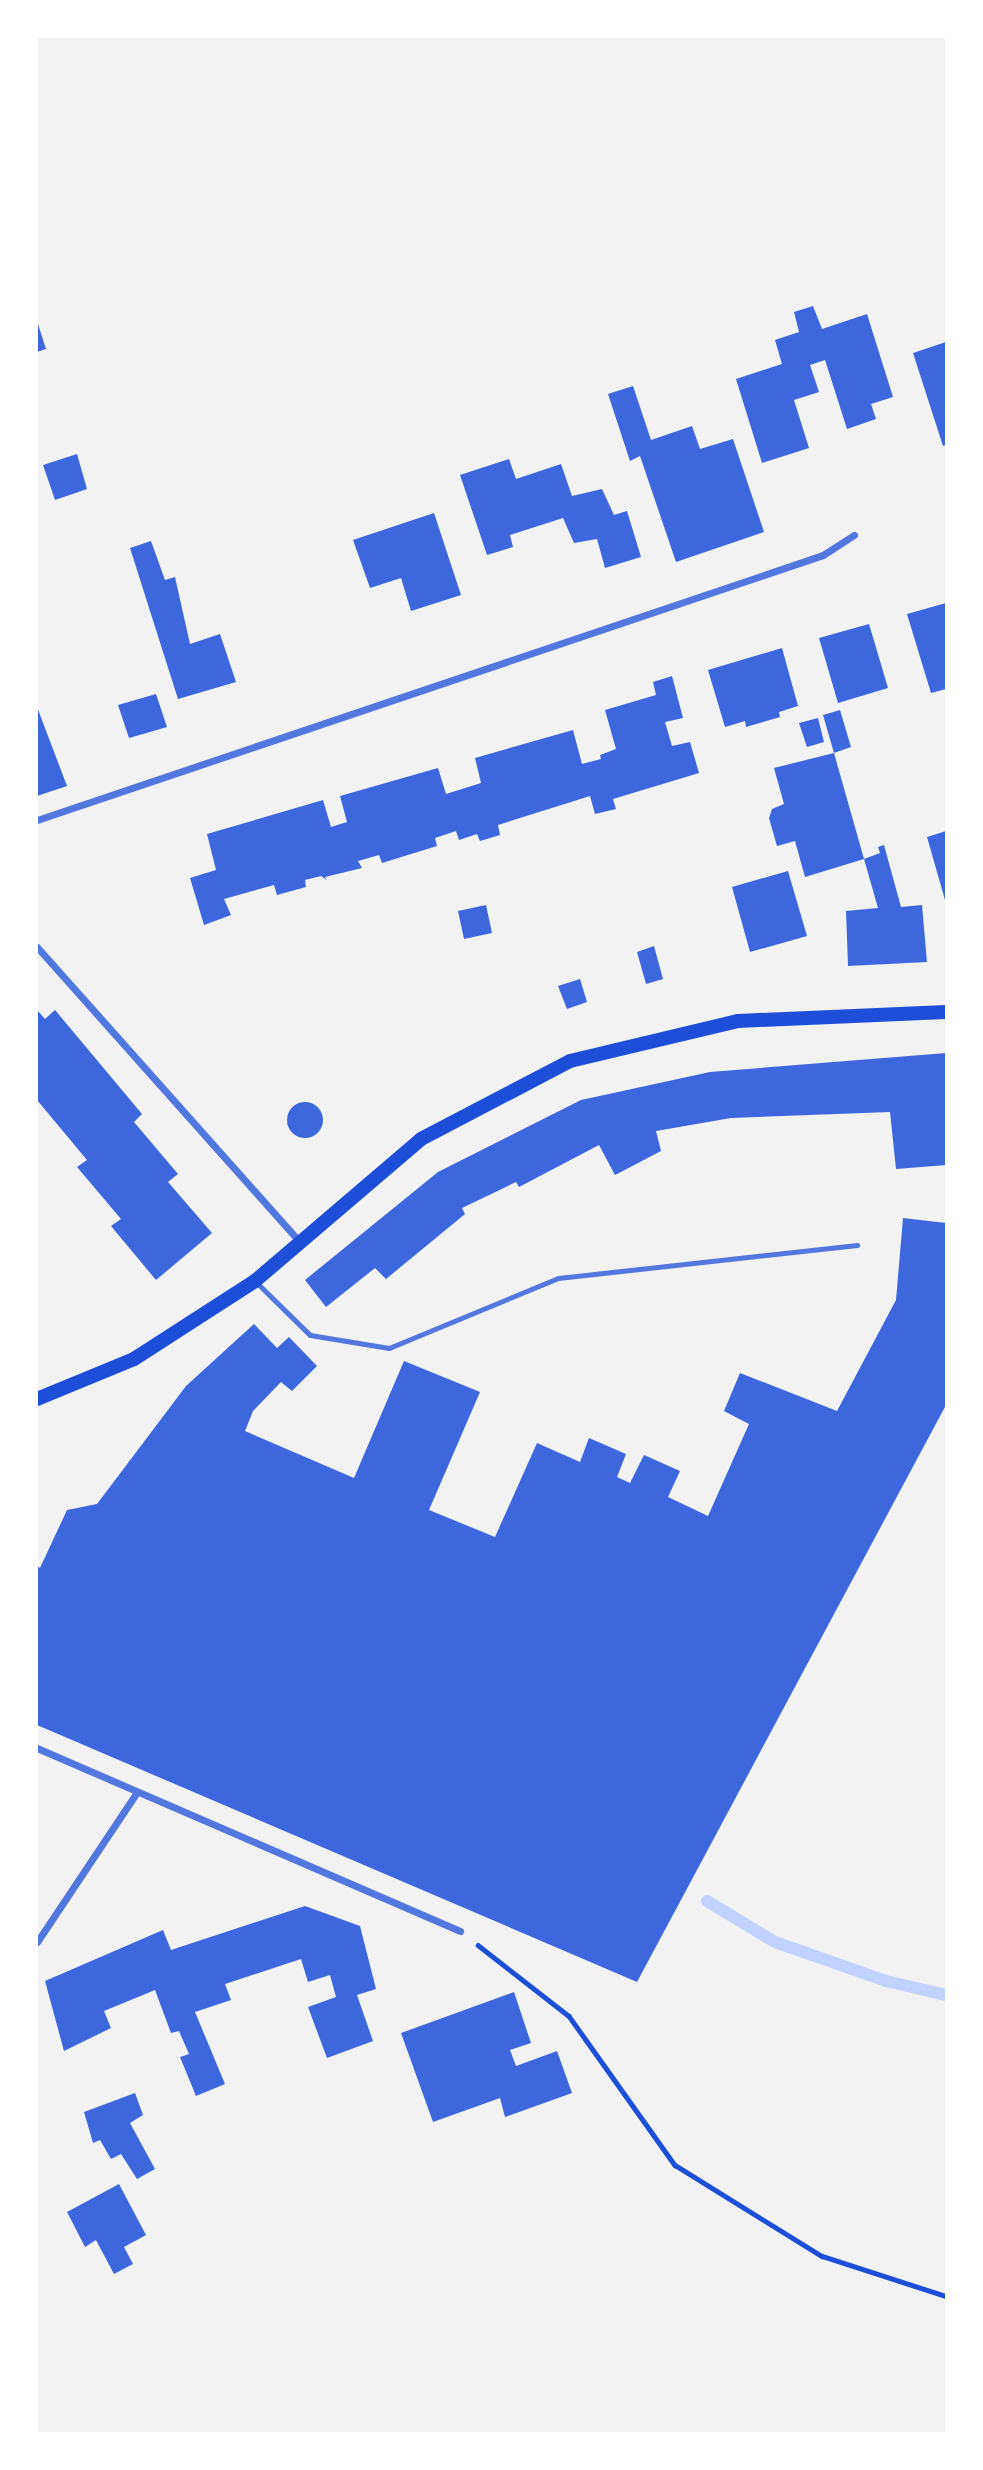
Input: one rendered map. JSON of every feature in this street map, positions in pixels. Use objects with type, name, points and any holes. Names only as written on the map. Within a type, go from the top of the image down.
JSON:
[{"type":"main road","points":[[37,1399],[134,1359],[255,1281],[421,1139],[570,1061],[738,1021],[946,1013]]},
{"type":"street","points":[[37,820],[822,555],[854,536]]},
{"type":"street","points":[[37,947],[300,1242]]},
{"type":"street","points":[[37,1748],[460,1931]]},
{"type":"street","points":[[37,1942],[137,1792]]},
{"type":"lane","points":[[255,1281],[310,1335],[389,1349],[558,1279],[857,1245]]},
{"type":"path","points":[[460,1931],[569,2016],[675,2165],[822,2256],[946,2296]]},
{"type":"building","points":[[813,306],[822,329],[867,314],[893,397],[871,404],[876,419],[847,429],[825,360],[810,365],[819,392],[794,400],[809,448],[762,463],[736,379],[782,364],[775,340],[799,332],[794,312]]},
{"type":"building","points":[[37,321],[46,349],[37,352]]},
{"type":"building","points":[[946,342],[946,445],[943,446],[913,353]]},
{"type":"building","points":[[633,386],[651,440],[692,426],[700,449],[733,439],[764,532],[676,562],[640,456],[630,461],[608,394]]},
{"type":"building","points":[[77,454],[87,489],[55,500],[43,465]]},
{"type":"building","points":[[509,459],[516,479],[561,464],[572,496],[602,489],[614,515],[627,511],[641,557],[605,568],[597,539],[574,543],[563,518],[510,535],[513,547],[487,555],[460,475]]},
{"type":"building","points":[[434,513],[461,595],[411,611],[401,578],[370,588],[353,540]]},
{"type":"building","points":[[151,541],[165,580],[175,577],[190,644],[220,634],[236,682],[178,699],[130,548]]},
{"type":"building","points":[[946,603],[946,689],[931,693],[907,614]]},
{"type":"building","points":[[869,624],[888,688],[838,703],[819,638]]},
{"type":"building","points":[[782,648],[798,706],[779,712],[780,717],[746,727],[745,721],[725,727],[708,670]]},
{"type":"building","points":[[672,676],[683,718],[665,722],[672,746],[690,742],[699,773],[613,799],[616,809],[595,814],[590,796],[498,825],[500,835],[480,841],[477,834],[459,840],[456,831],[435,838],[437,846],[382,863],[379,855],[358,861],[362,868],[325,877],[327,880],[321,876],[305,880],[306,887],[277,895],[274,885],[224,899],[231,915],[204,925],[190,878],[216,870],[207,834],[323,800],[331,827],[347,822],[340,796],[438,768],[446,794],[481,783],[475,758],[573,730],[582,764],[601,759],[600,755],[616,749],[605,710],[656,695],[653,682]]},
{"type":"building","points":[[156,694],[167,727],[129,738],[118,705]]},
{"type":"building","points":[[37,707],[67,786],[37,796]]},
{"type":"building","points":[[840,710],[851,747],[834,753],[823,715]]},
{"type":"building","points":[[818,718],[824,742],[807,747],[799,723]]},
{"type":"building","points":[[834,753],[864,859],[805,877],[795,841],[777,846],[769,818],[772,809],[784,804],[774,768]]},
{"type":"building","points":[[946,831],[946,900],[945,900],[927,837]]},
{"type":"building","points":[[884,845],[901,907],[922,905],[927,962],[848,966],[846,911],[878,908],[864,859],[880,853],[878,847]]},
{"type":"building","points":[[788,871],[807,936],[750,952],[732,887]]},
{"type":"building","points":[[486,905],[492,933],[464,939],[458,911]]},
{"type":"building","points":[[654,946],[663,979],[646,984],[637,952]]},
{"type":"building","points":[[580,979],[587,1002],[567,1009],[558,986]]},
{"type":"building","points":[[37,1010],[45,1019],[55,1010],[142,1114],[134,1122],[178,1174],[168,1182],[212,1233],[156,1280],[111,1226],[121,1219],[77,1167],[87,1160],[37,1100]]},
{"type":"building","points":[[946,1053],[946,1165],[896,1169],[890,1112],[731,1118],[656,1131],[661,1151],[615,1175],[599,1145],[519,1187],[516,1182],[462,1208],[465,1214],[386,1279],[375,1268],[326,1307],[305,1280],[438,1172],[581,1100],[710,1072]]},
{"type":"building","points":[[305,1102],[318,1107],[323,1120],[318,1133],[305,1138],[292,1133],[287,1120],[292,1107]]},
{"type":"building","points":[[903,1218],[946,1223],[946,1405],[637,1982],[37,1725],[37,1566],[40,1568],[67,1510],[97,1504],[186,1386],[254,1324],[277,1348],[289,1337],[317,1366],[292,1391],[281,1382],[253,1411],[245,1431],[354,1478],[404,1361],[480,1392],[429,1510],[495,1537],[537,1443],[580,1462],[589,1438],[626,1454],[617,1477],[630,1483],[644,1455],[680,1471],[668,1497],[708,1516],[749,1424],[724,1411],[740,1373],[837,1411],[896,1300]]},
{"type":"building","points":[[305,1906],[360,1926],[376,1989],[357,1995],[373,2041],[327,2058],[308,2007],[336,1997],[330,1975],[308,1982],[301,1959],[225,1984],[231,2000],[195,2012],[225,2084],[196,2096],[180,2057],[189,2054],[179,2031],[171,2033],[155,1990],[104,2011],[111,2028],[64,2051],[45,1981],[163,1930],[171,1950]]},
{"type":"building","points":[[514,1992],[531,2043],[510,2050],[516,2066],[557,2051],[572,2093],[505,2117],[500,2098],[433,2122],[401,2033]]},
{"type":"building","points":[[135,2093],[143,2115],[130,2123],[155,2169],[137,2179],[121,2154],[111,2159],[100,2140],[93,2143],[84,2112]]},
{"type":"building","points":[[119,2184],[146,2235],[124,2247],[133,2264],[114,2274],[96,2240],[85,2247],[67,2212]]},
{"type":"waterway","points":[[707,1901],[775,1942],[886,1981],[946,1995]]}]
